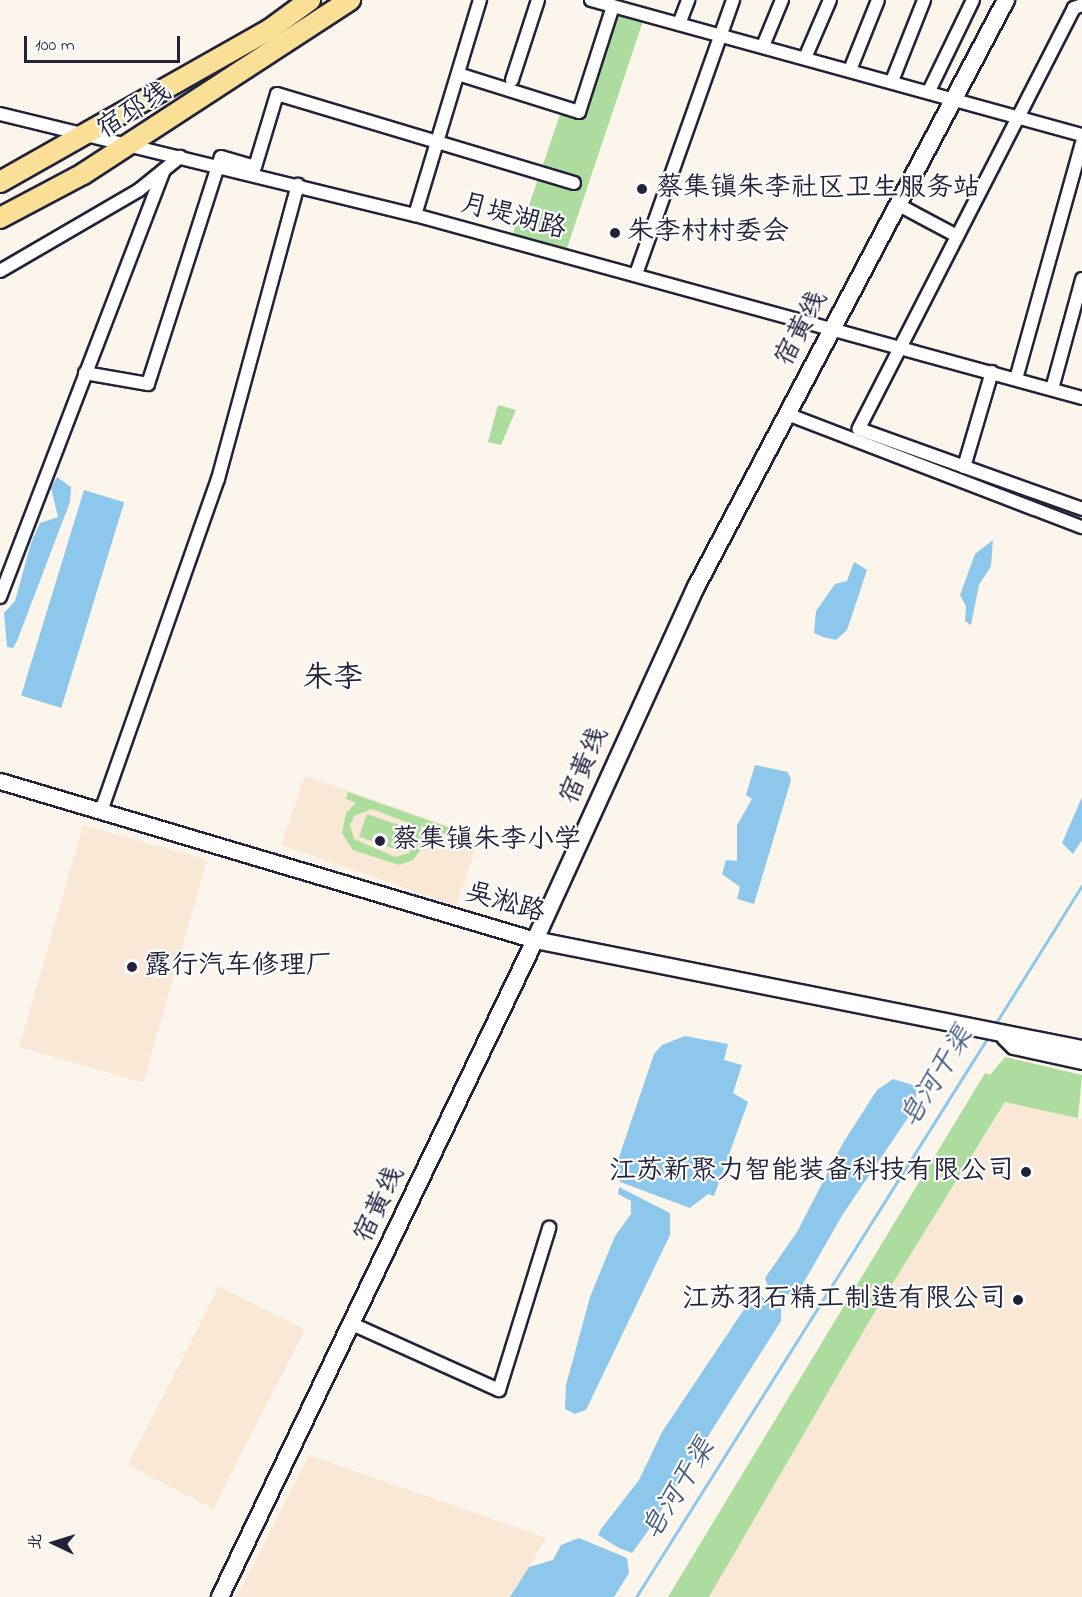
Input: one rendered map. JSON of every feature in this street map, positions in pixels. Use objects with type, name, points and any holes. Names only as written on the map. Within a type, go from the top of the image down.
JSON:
[{"type":"main road","name":"宿邳线","points":[[0,182],[269,30],[310,0]]},
{"type":"main road","name":"宿邳线","points":[[0,218],[130,145],[350,0]]},
{"type":"main road","name":"宿黄线","points":[[220,1597],[535,940],[692,596],[1006,0]]},
{"type":"main road","name":"吴淞路","points":[[535,940],[1005,1037],[1019,1034],[1082,1049]]},
{"type":"main road","name":"吴淞路","points":[[1005,1037],[1014,1046],[1082,1061]]},
{"type":"street","points":[[415,215],[480,0]]},
{"type":"street","points":[[512,80],[538,0]]},
{"type":"street","points":[[591,0],[1082,135]]},
{"type":"street","points":[[679,24],[688,0]]},
{"type":"street","points":[[636,274],[718,34],[733,0]]},
{"type":"street","points":[[763,46],[782,0]]},
{"type":"street","points":[[805,58],[830,0]]},
{"type":"street","points":[[850,70],[878,0]]},
{"type":"street","points":[[891,81],[924,0]]},
{"type":"street","points":[[929,92],[973,0]]},
{"type":"street","points":[[458,74],[579,112],[607,3]]},
{"type":"street","points":[[1082,5],[1074,8],[859,429],[1082,509]]},
{"type":"street","points":[[85,374],[148,384],[221,157],[255,167],[276,94],[574,183]]},
{"type":"street","name":"月堤湖路","points":[[0,114],[219,165],[415,215],[832,327],[1082,398]]},
{"type":"street","points":[[1016,379],[1082,143]]},
{"type":"street","points":[[0,271],[139,190],[180,157]]},
{"type":"street","points":[[0,597],[164,170]]},
{"type":"street","points":[[100,811],[218,479],[298,185]]},
{"type":"street","points":[[897,204],[957,236]]},
{"type":"street","points":[[1052,389],[1082,279]]},
{"type":"street","points":[[969,485],[969,469],[992,372]]},
{"type":"street","points":[[786,414],[1082,527]]},
{"type":"street","name":"吴淞路","points":[[0,781],[535,940]]},
{"type":"street","points":[[352,1324],[499,1390],[549,1228]]},
{"type":"shaded area","name":"蔡集镇朱李小学","points":[[305,776],[480,836],[456,905],[281,845]]},
{"type":"shaded area","points":[[83,825],[207,861],[143,1083],[19,1047]]},
{"type":"shaded area","points":[[1006,1102],[1082,1119],[1082,1597],[709,1597],[870,1320]]},
{"type":"shaded area","points":[[219,1286],[305,1330],[213,1509],[128,1465]]},
{"type":"shaded area","points":[[309,1455],[546,1538],[512,1597],[237,1597]]},
{"type":"green space","points":[[617,12],[643,21],[567,248],[513,234],[519,213],[526,214],[562,109],[582,115]]},
{"type":"green space","points":[[498,405],[516,410],[501,445],[488,442]]},
{"type":"green space","points":[[348,792],[453,829],[451,836],[421,826],[422,848],[413,860],[399,865],[353,850],[342,833],[346,813],[356,803],[346,799]],"holes":[[[372,809],[411,824],[416,839],[409,853],[395,857],[354,839],[350,825],[354,816]]]},
{"type":"green space","points":[[367,814],[408,828],[400,851],[359,837]]},
{"type":"green space","points":[[1005,1057],[1082,1075],[1078,1118],[1005,1102],[870,1320],[709,1597],[668,1597],[985,1073],[990,1075]]},
{"type":"water","points":[[57,477],[71,487],[70,502],[17,641],[13,648],[7,647],[4,613],[15,601],[31,543],[40,523],[58,517],[51,488]]},
{"type":"water","points":[[84,490],[124,502],[61,708],[21,696]]},
{"type":"water","points":[[993,540],[991,566],[979,585],[971,625],[965,621],[966,606],[960,595],[975,554]]},
{"type":"water","points":[[854,562],[867,570],[847,630],[836,640],[814,633],[816,611],[835,584],[847,581]]},
{"type":"water","points":[[755,765],[788,772],[791,780],[754,904],[737,899],[740,887],[722,874],[726,860],[737,861],[737,825],[752,799],[746,795]]},
{"type":"water","points":[[1082,797],[1082,840],[1073,854],[1062,843]]},
{"type":"water","points":[[685,1036],[728,1044],[724,1060],[742,1065],[733,1093],[748,1102],[714,1196],[708,1194],[690,1208],[620,1182],[615,1169],[654,1054],[662,1045]]},
{"type":"water","points":[[893,1079],[916,1086],[916,1106],[843,1214],[796,1296],[770,1291],[765,1278],[797,1232],[843,1143],[877,1090]]},
{"type":"water","points":[[619,1187],[670,1213],[670,1235],[586,1410],[575,1414],[565,1409],[566,1385],[590,1297],[615,1236],[631,1214],[631,1201],[618,1194]]},
{"type":"water","points":[[755,1293],[781,1308],[781,1321],[650,1528],[632,1553],[619,1548],[598,1535],[601,1529],[639,1480],[662,1432]]},
{"type":"water","points":[[579,1538],[627,1558],[629,1573],[614,1597],[510,1597],[529,1567],[553,1560],[561,1545]]},
{"type":"waterway","name":"皂河干渠","points":[[994,1026],[1082,885]]},
{"type":"waterway","name":"皂河干渠","points":[[636,1597],[988,1037]]},
{"type":"place","name":"蔡集镇朱李社区卫生服务站","points":[[642,189]]},
{"type":"place","name":"朱李村村委会","points":[[615,233]]},
{"type":"place","name":"蔡集镇朱李小学","points":[[380,841]]},
{"type":"place","name":"露行汽车修理厂","points":[[132,967]]},
{"type":"place","name":"江苏新聚力智能装备科技有限公司","points":[[1026,1172]]},
{"type":"place","name":"江苏羽石精工制造有限公司","points":[[1018,1300]]},
{"type":"district","name":"朱李","points":[[333,679]]}]
